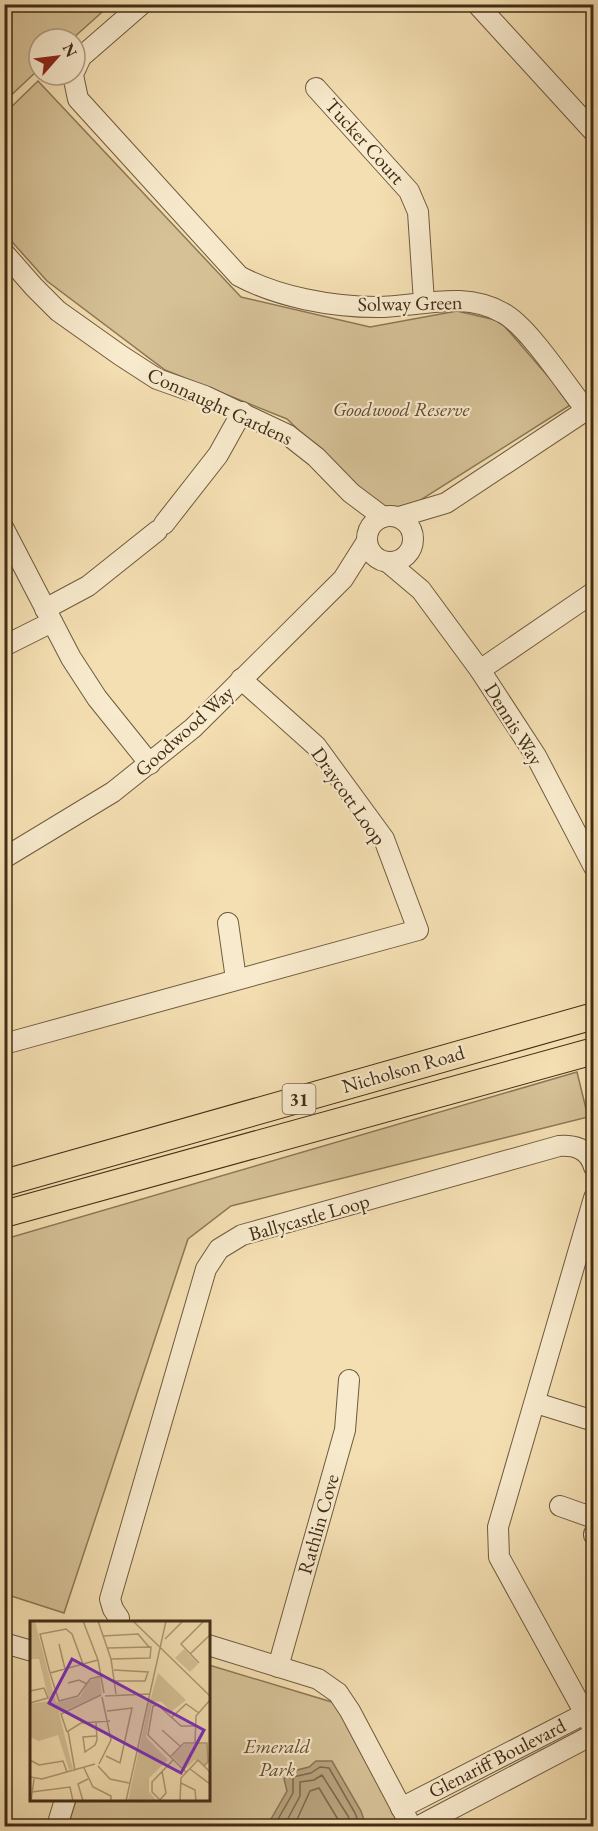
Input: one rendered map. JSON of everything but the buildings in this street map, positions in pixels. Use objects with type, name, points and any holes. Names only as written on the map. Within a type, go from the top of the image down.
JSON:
[{"type":"main road","points":[[566,1023],[594,1004]]},
{"type":"main road","name":"Nicholson Road","points":[[4,1183],[594,1016]]},
{"type":"main road","name":"Nicholson Road","points":[[4,1214],[594,1051]]},
{"type":"street","points":[[87,52],[142,4]]},
{"type":"street","points":[[477,4],[594,132]]},
{"type":"street","name":"Solway Green","points":[[76,87],[78,99],[239,276],[259,286],[315,300],[376,307],[465,300],[486,304],[505,314],[524,332],[590,408]]},
{"type":"street","name":"Tucker Court","points":[[316,88],[409,190],[418,212],[424,302]]},
{"type":"street","name":"Connaught Gardens","points":[[4,253],[58,311],[120,355],[157,379],[242,412],[288,435],[316,456],[351,493],[391,517]]},
{"type":"street","name":"Goodwood Way","points":[[343,579],[385,562],[404,559],[446,503],[590,408]]},
{"type":"street","points":[[4,646],[49,616],[161,527],[218,455],[242,412]]},
{"type":"street","name":"Connaught Gardens","points":[[351,493],[367,537]]},
{"type":"street","name":"Goodwood Way","points":[[4,858],[113,792],[193,728],[343,579],[371,526],[391,517],[446,503]]},
{"type":"street","points":[[391,517],[412,530],[413,545]]},
{"type":"street","points":[[4,529],[71,658],[97,698],[150,764]]},
{"type":"street","points":[[367,537],[371,553],[385,562]]},
{"type":"street","name":"Dennis Way","points":[[413,545],[421,590]]},
{"type":"street","name":"Dennis Way","points":[[385,562],[421,590],[480,670],[536,756],[594,867]]},
{"type":"street","points":[[480,670],[594,592]]},
{"type":"street","name":"Draycott Loop","points":[[4,1044],[418,930],[384,839],[316,746],[241,679]]},
{"type":"street","points":[[228,923],[236,979]]},
{"type":"street","name":"Ballycastle Loop","points":[[124,1621],[113,1609],[110,1599],[206,1269],[219,1249],[242,1235],[560,1146],[573,1145],[584,1150],[594,1167]]},
{"type":"street","points":[[591,1721],[499,1557],[498,1527],[536,1403],[594,1197]]},
{"type":"street","name":"Rathlin Cove","points":[[278,1667],[345,1430],[349,1380]]},
{"type":"street","points":[[536,1403],[594,1421]]},
{"type":"street","points":[[560,1506],[594,1518]]},
{"type":"street","points":[[4,1643],[30,1651]]},
{"type":"street","points":[[210,1647],[318,1679],[338,1693],[350,1711],[411,1827]]},
{"type":"street","name":"Glenariff Boulevard","points":[[401,1808],[591,1721]]},
{"type":"street","name":"Glenariff Boulevard","points":[[419,1827],[591,1721]]},
{"type":"street","points":[[57,1827],[65,1801]]},
{"type":"green space","points":[[5,4],[110,4],[85,27],[27,27],[27,80],[5,101]]},
{"type":"green space","name":"Goodwood Reserve","points":[[32,87],[44,87],[241,297],[370,327],[457,311],[500,321],[572,404],[389,520],[287,419],[165,370],[47,281],[5,234],[5,113]]},
{"type":"green space","points":[[577,1072],[588,1117],[231,1206],[188,1239],[64,1613],[5,1594],[5,1239]]},
{"type":"green space","name":"Emerald Park","points":[[210,1665],[335,1703],[400,1826],[68,1826],[76,1801],[210,1801]]},
{"type":"water","points":[[316,1761],[332,1761],[361,1811],[366,1826],[267,1826],[287,1791],[284,1779],[289,1772],[309,1767]]}]
